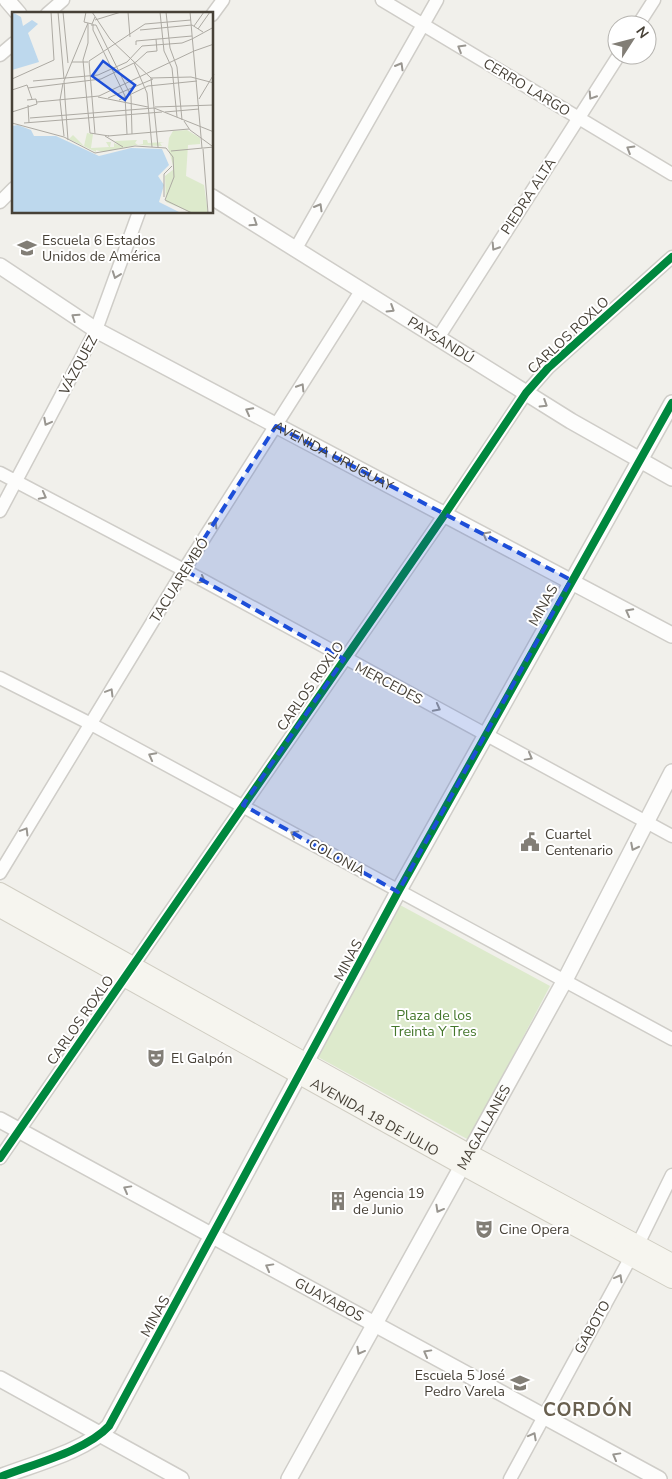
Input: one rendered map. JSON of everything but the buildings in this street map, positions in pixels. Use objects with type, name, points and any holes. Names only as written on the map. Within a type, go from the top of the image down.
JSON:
[{"type":"main road","name":"AVENIDA 18 DE JULIO","points":[[0,892],[128,971],[634,1251],[672,1279]]},
{"type":"main road","name":"AVENIDA 18 DE JULIO","points":[[0,908],[128,971]]},
{"type":"main road","name":"AVENIDA 18 DE JULIO","points":[[634,1251],[672,1263]]},
{"type":"street","points":[[7,0],[17,12]]},
{"type":"street","points":[[49,12],[63,0]]},
{"type":"street","points":[[214,12],[224,0]]},
{"type":"street","name":"CERRO LARGO","points":[[382,0],[672,174]]},
{"type":"street","points":[[295,250],[437,0]]},
{"type":"street","points":[[644,15],[654,0]]},
{"type":"street","points":[[0,55],[12,45]]},
{"type":"street","name":"PIEDRA ALTA","points":[[438,338],[612,65]]},
{"type":"street","points":[[0,202],[12,190]]},
{"type":"street","name":"PAYSANDÚ","points":[[214,198],[526,393],[672,478]]},
{"type":"street","name":"VÁZQUEZ","points":[[0,511],[96,330],[138,214]]},
{"type":"street","name":"CARLOS ROXLO","points":[[0,1158],[445,514],[526,393],[548,368],[672,257]]},
{"type":"street","name":"AVENIDA URUGUAY","points":[[0,266],[96,330],[672,635]]},
{"type":"street","name":"TACUAREMBÓ","points":[[0,873],[184,570],[361,291]]},
{"type":"street","name":"MINAS","points":[[100,1435],[109,1426],[398,892],[571,580],[672,403]]},
{"type":"street","name":"MERCEDES","points":[[0,474],[184,570],[344,659],[487,734],[672,836]]},
{"type":"street","name":"COLONIA","points":[[0,678],[243,805],[398,892],[672,1039]]},
{"type":"street","name":"MAGALLANES","points":[[289,1479],[565,980],[672,772]]},
{"type":"street","name":"GUAYABOS","points":[[0,1120],[544,1416],[638,1474],[659,1479]]},
{"type":"street","name":"GABOTO","points":[[510,1479],[634,1251],[672,1175]]},
{"type":"street","points":[[0,1379],[181,1479]]},
{"type":"street","points":[[0,1477],[100,1435]]},
{"type":"highlighted area","points":[[276,426],[571,580],[398,892],[243,805],[344,659],[184,570]]},
{"type":"green space","name":"Plaza de los Treinta Y Tres","points":[[400,905],[550,986],[469,1140],[318,1057]]},
{"type":"cycle path","points":[[0,1158],[445,514],[526,393],[548,368],[672,257]]},
{"type":"cycle path","points":[[0,1477],[73,1450],[87,1443],[109,1426],[398,892],[672,403]]},
{"type":"place","name":"Escuela 6 Estados Unidos de América","points":[[27,248]]},
{"type":"place","name":"Cuartel Centenario","points":[[530,842]]},
{"type":"place","name":"El Galpón","points":[[156,1058]]},
{"type":"place","name":"Agencia 19 de Junio","points":[[338,1201]]},
{"type":"place","name":"Cine Opera","points":[[484,1229]]},
{"type":"place","name":"Escuela 5 José Pedro Varela","points":[[520,1383]]},
{"type":"district","name":"CORDÓN","points":[[588,1409]]}]
